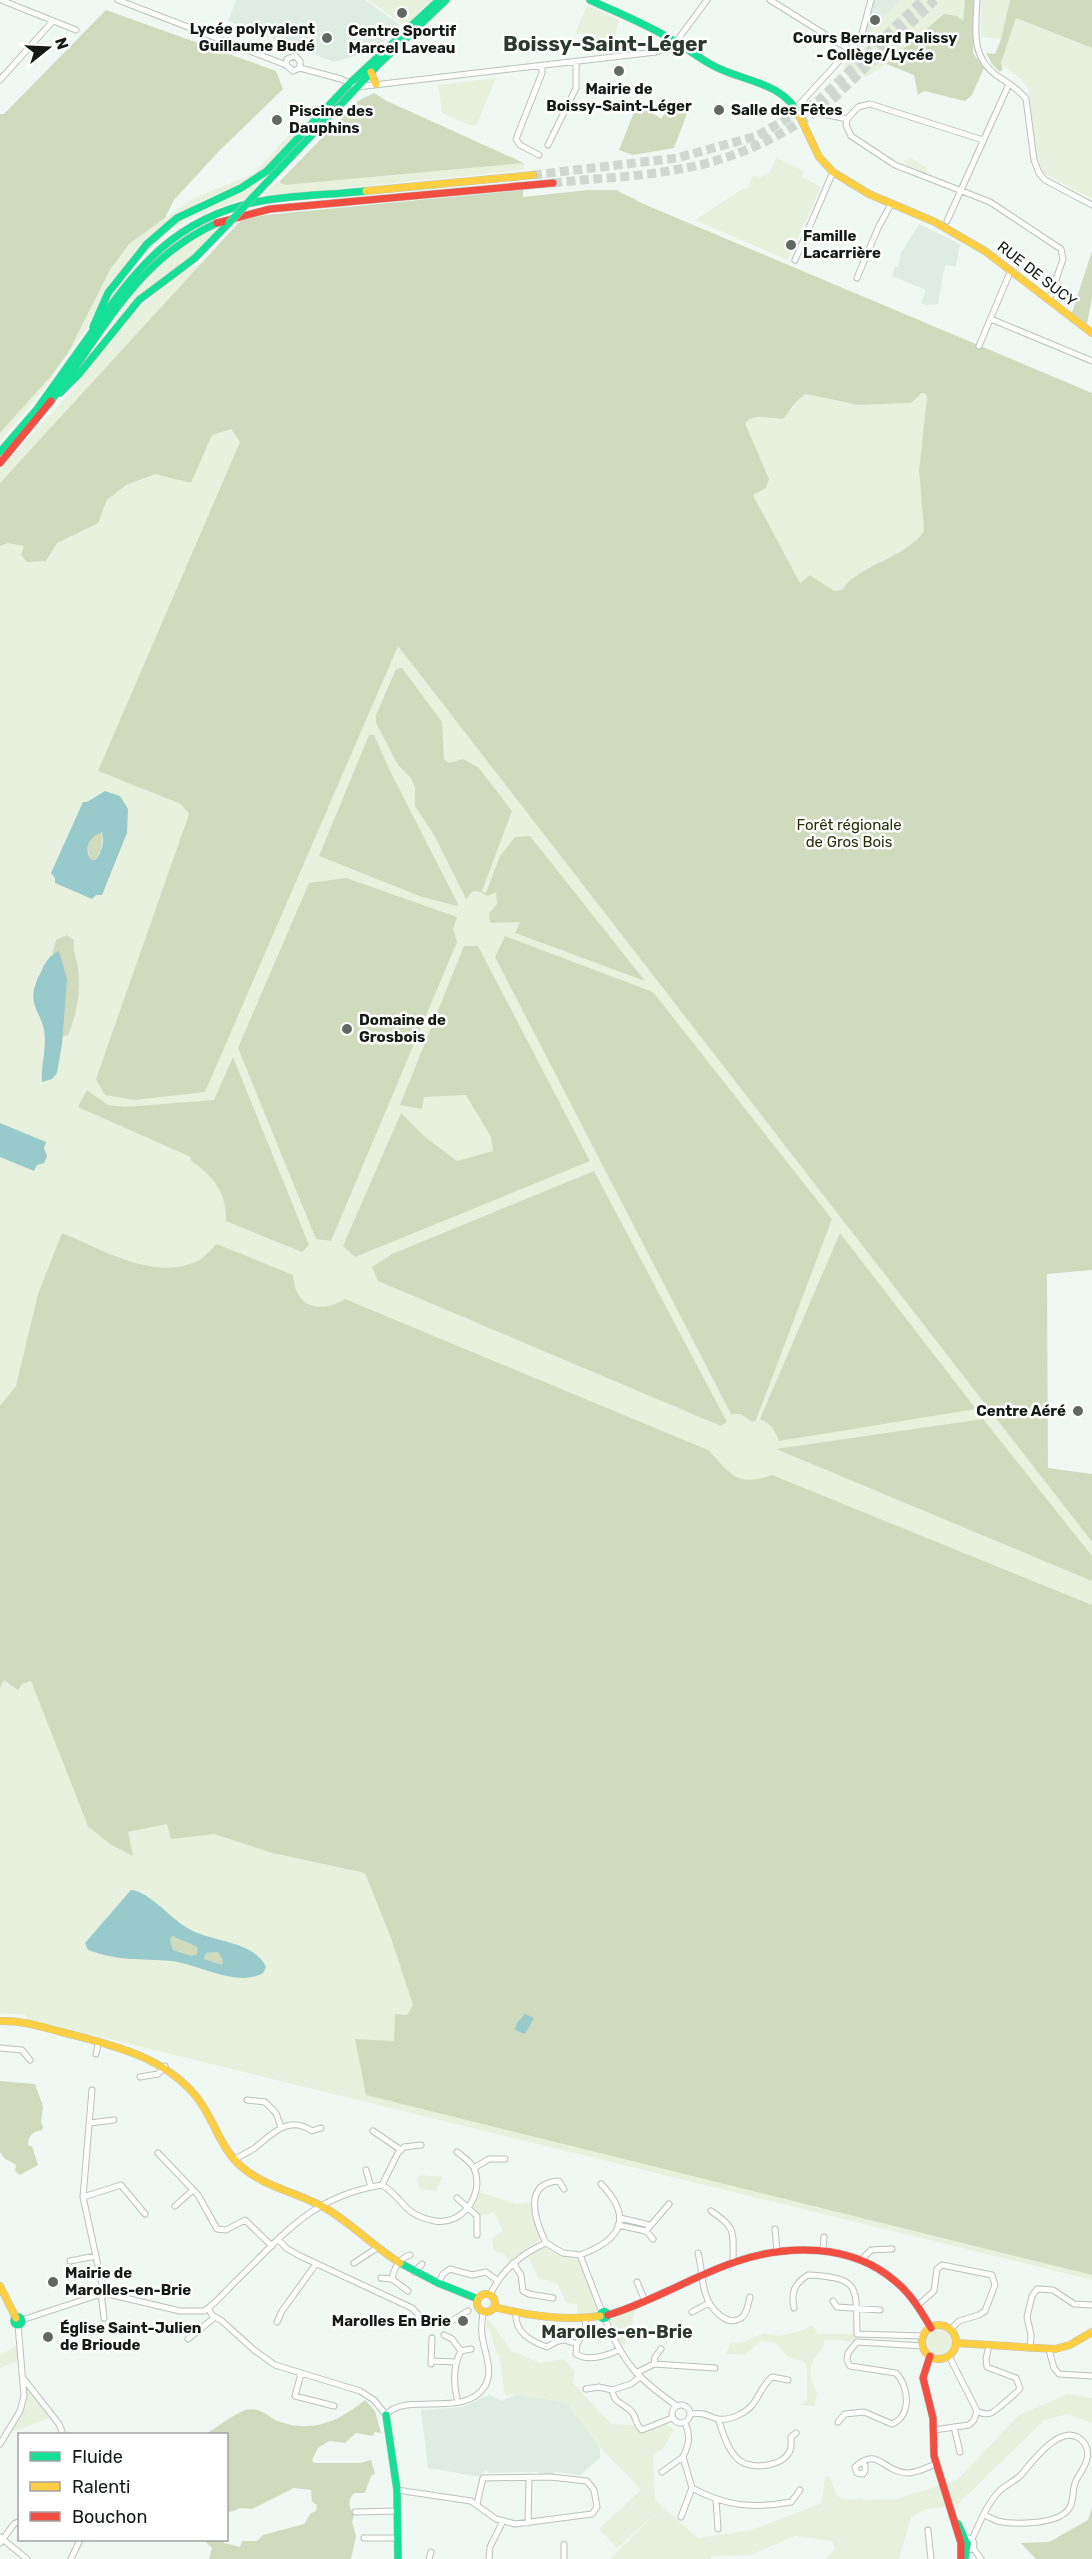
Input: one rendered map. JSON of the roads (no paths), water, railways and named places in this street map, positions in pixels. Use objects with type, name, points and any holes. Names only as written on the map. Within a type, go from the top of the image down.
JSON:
[{"type":"main road","points":[[92,332],[97,315],[114,283],[147,243],[166,226],[190,210],[259,179],[439,0]]},
{"type":"main road","points":[[51,401],[79,374],[139,300],[195,258],[354,85],[371,72],[446,0]]},
{"type":"main road","name":"RUE DE SUCY","points":[[590,0],[676,42],[713,66],[764,84],[796,108],[819,157],[833,172],[868,195],[928,219],[964,239],[1011,270],[1092,333]]},
{"type":"main road","points":[[371,72],[376,84]]},
{"type":"main road","points":[[0,452],[37,410],[132,275],[156,250],[183,230],[214,214],[257,202],[533,175]]},
{"type":"main road","points":[[0,463],[86,357],[131,289],[149,267],[184,238],[241,213],[553,183]]},
{"type":"main road","points":[[0,2021],[27,2023],[99,2041],[139,2053],[165,2066],[185,2083],[203,2105],[235,2160],[250,2173],[321,2206],[376,2248],[414,2272],[478,2299]]},
{"type":"main road","points":[[494,2307],[494,2300],[490,2295],[482,2295],[478,2299],[478,2308],[483,2312],[494,2307],[548,2318],[585,2318],[604,2315],[645,2301],[733,2263],[777,2252],[823,2250],[862,2259],[892,2277],[917,2306],[931,2328]]},
{"type":"main road","points":[[0,2286],[19,2321]]},
{"type":"main road","points":[[939,2326],[950,2330],[956,2343],[949,2356],[939,2359],[930,2356],[923,2346],[924,2337],[931,2328],[939,2326]]},
{"type":"main road","points":[[956,2343],[1049,2350],[1067,2346],[1092,2332]]},
{"type":"main road","points":[[930,2356],[923,2378],[932,2411],[935,2464],[951,2511],[970,2549],[963,2559]]},
{"type":"main road","points":[[386,2415],[397,2490],[398,2559]]},
{"type":"main road","points":[[963,2559],[966,2540]]},
{"type":"street","points":[[1,0],[76,30]]},
{"type":"street","points":[[118,0],[286,65],[293,71],[300,68],[354,85],[659,51],[676,42],[707,0]]},
{"type":"street","points":[[770,0],[850,50]]},
{"type":"street","points":[[796,108],[861,37],[871,0]]},
{"type":"street","points":[[977,0],[977,51],[987,67],[1026,99],[1034,160],[1039,173],[1045,180],[1092,205]]},
{"type":"street","points":[[0,80],[52,22]]},
{"type":"street","points":[[286,65],[287,59],[295,56],[300,61],[300,68]]},
{"type":"street","points":[[548,145],[576,88],[576,62]]},
{"type":"street","points":[[539,155],[520,145],[516,139],[542,73],[542,65]]},
{"type":"street","points":[[947,221],[1009,84]]},
{"type":"street","points":[[846,119],[858,107],[870,104],[983,140]]},
{"type":"street","points":[[796,108],[846,119]]},
{"type":"street","points":[[846,119],[848,131],[858,142],[895,165],[990,202],[1061,249],[1063,259],[1049,300]]},
{"type":"street","points":[[795,260],[833,172]]},
{"type":"street","points":[[857,278],[891,204]]},
{"type":"street","points":[[979,346],[1011,270]]},
{"type":"street","points":[[991,319],[1092,361]]},
{"type":"street","points":[[96,2054],[99,2041]]},
{"type":"street","points":[[0,2048],[22,2050],[30,2060]]},
{"type":"street","points":[[140,2077],[158,2074],[165,2066]]},
{"type":"street","points":[[92,2090],[83,2197],[103,2293],[104,2318]]},
{"type":"street","points":[[247,2100],[265,2102],[276,2113],[281,2127]]},
{"type":"street","points":[[90,2122],[114,2120]]},
{"type":"street","points":[[235,2160],[281,2127],[291,2124],[305,2126],[312,2131],[321,2128]]},
{"type":"street","points":[[373,2131],[400,2150]]},
{"type":"street","points":[[382,2185],[400,2150],[411,2144],[421,2145]]},
{"type":"street","points":[[0,2444],[20,2412],[24,2396],[19,2321],[103,2293],[180,2311],[208,2308],[299,2219],[351,2192],[371,2187],[382,2185],[392,2191],[405,2208],[427,2219],[438,2222],[450,2220],[462,2214],[468,2207],[477,2187],[474,2168],[457,2152]]},
{"type":"street","points":[[158,2153],[193,2190],[217,2229],[226,2230],[246,2220],[272,2246]]},
{"type":"street","points":[[474,2168],[489,2159],[505,2159]]},
{"type":"street","points":[[366,2170],[371,2187]]},
{"type":"street","points":[[564,2189],[559,2181],[542,2184],[537,2192],[534,2212],[546,2242],[563,2253],[580,2255],[599,2248],[609,2241],[618,2225],[620,2218],[617,2202],[601,2184]]},
{"type":"street","points":[[83,2197],[121,2185],[145,2214]]},
{"type":"street","points":[[175,2206],[193,2190]]},
{"type":"street","points":[[458,2198],[477,2216],[477,2235]]},
{"type":"street","points":[[646,2231],[669,2204]]},
{"type":"street","points":[[711,2211],[728,2221],[732,2230],[733,2263]]},
{"type":"street","points":[[620,2218],[650,2225]]},
{"type":"street","points":[[618,2225],[646,2231],[653,2239]]},
{"type":"street","points":[[775,2229],[777,2252]]},
{"type":"street","points":[[823,2250],[824,2237]]},
{"type":"street","points":[[278,2239],[286,2248],[316,2264],[412,2308],[427,2324]]},
{"type":"street","points":[[490,2295],[497,2280],[513,2263],[546,2242]]},
{"type":"street","points":[[354,2264],[376,2248]]},
{"type":"street","points":[[862,2259],[871,2250],[892,2249]]},
{"type":"street","points":[[698,2253],[706,2298],[724,2319],[733,2321],[741,2318],[750,2297]]},
{"type":"street","points":[[392,2278],[403,2257],[410,2255]]},
{"type":"street","points":[[580,2255],[619,2350],[638,2375],[677,2406],[686,2406],[690,2414]]},
{"type":"street","points":[[70,2261],[96,2256]]},
{"type":"street","points":[[513,2263],[521,2275],[523,2291],[529,2295],[553,2298]]},
{"type":"street","points":[[277,2322],[282,2311],[316,2264]]},
{"type":"street","points":[[414,2272],[422,2264]]},
{"type":"street","points":[[917,2306],[934,2291],[937,2269],[942,2265],[989,2273],[995,2285],[986,2311],[959,2321],[950,2330]]},
{"type":"street","points":[[438,2283],[443,2274],[450,2269],[472,2275],[486,2272],[497,2280]]},
{"type":"street","points":[[794,2308],[795,2286],[808,2275],[844,2280],[852,2284],[855,2291],[857,2342],[848,2353],[847,2360],[850,2366],[893,2372],[899,2375],[904,2389],[905,2412],[899,2420],[892,2424],[858,2412],[845,2414],[838,2422]]},
{"type":"street","points":[[381,2278],[392,2278],[408,2291]]},
{"type":"street","points":[[637,2282],[645,2301]]},
{"type":"street","points":[[1030,2348],[1031,2335],[1027,2317],[1032,2296],[1037,2289],[1053,2290],[1074,2304],[1092,2305]]},
{"type":"street","points":[[833,2301],[837,2307],[880,2310]]},
{"type":"street","points":[[692,2312],[710,2302]]},
{"type":"street","points":[[208,2308],[215,2317],[263,2357],[285,2369],[360,2391],[374,2400],[386,2415],[390,2410],[407,2407],[466,2402],[479,2394],[485,2385],[489,2369],[482,2334],[483,2312]]},
{"type":"street","points":[[444,2325],[468,2311]]},
{"type":"street","points":[[516,2312],[515,2322],[518,2328],[535,2342],[548,2347],[558,2339],[566,2339],[577,2344]]},
{"type":"street","points":[[188,2339],[215,2317]]},
{"type":"street","points":[[585,2318],[586,2329],[577,2344],[576,2354],[584,2358],[607,2355],[619,2350]]},
{"type":"street","points":[[857,2333],[924,2337]]},
{"type":"street","points":[[444,2335],[452,2339],[461,2351]]},
{"type":"street","points":[[432,2338],[431,2362],[455,2362]]},
{"type":"street","points":[[857,2342],[923,2346]]},
{"type":"street","points":[[976,2411],[984,2414],[994,2412],[1004,2401],[1016,2395],[1020,2388],[1016,2378],[987,2367],[989,2345]]},
{"type":"street","points":[[461,2351],[471,2349]]},
{"type":"street","points":[[654,2364],[655,2357],[661,2349]]},
{"type":"street","points":[[1049,2350],[1054,2368],[1059,2374],[1092,2376]]},
{"type":"street","points":[[457,2398],[454,2385],[455,2362],[461,2351]]},
{"type":"street","points":[[934,2430],[973,2422],[976,2411],[949,2356]]},
{"type":"street","points":[[586,2389],[599,2387],[612,2390],[631,2384],[638,2375],[654,2364],[715,2368]]},
{"type":"street","points":[[301,2374],[295,2396],[334,2406]]},
{"type":"street","points":[[690,2414],[703,2413],[718,2419],[746,2413],[766,2381],[772,2377],[788,2380]]},
{"type":"street","points":[[23,2378],[59,2424],[63,2433]]},
{"type":"street","points":[[612,2390],[614,2399],[632,2412],[636,2424],[642,2430],[672,2418]]},
{"type":"street","points":[[672,2418],[672,2412],[677,2406]]},
{"type":"street","points":[[685,2423],[690,2414]]},
{"type":"street","points":[[672,2418],[680,2424],[685,2423]]},
{"type":"street","points":[[718,2419],[733,2453],[741,2462],[750,2464],[770,2464],[785,2457],[790,2450],[791,2437],[796,2433]]},
{"type":"street","points":[[662,2472],[682,2457],[689,2443],[690,2434],[685,2423]]},
{"type":"street","points":[[954,2427],[960,2452]]},
{"type":"street","points":[[966,2540],[998,2492],[1018,2478],[1034,2457],[1053,2441],[1071,2436],[1081,2439],[1086,2445],[1088,2460],[1074,2485],[1070,2507],[1062,2516],[1046,2521],[1008,2522],[997,2521],[984,2515]]},
{"type":"street","points":[[681,2517],[692,2488],[682,2457]]},
{"type":"street","points":[[862,2463],[869,2458],[876,2458],[895,2471],[909,2473],[935,2464]]},
{"type":"street","points":[[397,2490],[477,2504],[496,2519],[503,2521],[528,2523],[577,2517],[592,2514],[597,2507],[594,2490],[587,2481],[529,2477],[483,2478],[477,2504]]},
{"type":"street","points":[[528,2523],[529,2477]]},
{"type":"street","points":[[692,2488],[716,2500],[759,2506],[791,2502],[800,2490]]},
{"type":"street","points":[[716,2500],[718,2529]]},
{"type":"street","points":[[355,2512],[398,2511]]},
{"type":"street","points":[[489,2559],[490,2547],[503,2521]]},
{"type":"street","points":[[18,2522],[14,2523],[1,2540],[27,2559]]},
{"type":"street","points":[[928,2530],[931,2559]]},
{"type":"street","points":[[364,2538],[398,2538]]},
{"type":"street","points":[[71,2559],[80,2541]]},
{"type":"street","points":[[564,2544],[564,2559]]},
{"type":"street","points":[[970,2549],[981,2559]]},
{"type":"street","points":[[429,2559],[431,2552]]},
{"type":"water","points":[[105,791],[120,796],[128,809],[127,833],[102,895],[96,895],[92,899],[55,883],[55,878],[51,873],[83,802]],"holes":[[[102,832],[99,854],[95,860],[90,859],[89,842]]]},
{"type":"water","points":[[59,951],[67,980],[62,1044],[57,1073],[52,1079],[42,1082],[44,1029],[33,993],[46,962]]},
{"type":"water","points":[[0,1123],[46,1142],[44,1148],[47,1156],[44,1163],[37,1165],[34,1171],[0,1157]]},
{"type":"water","points":[[131,1890],[153,1900],[189,1929],[252,1952],[266,1967],[263,1973],[253,1977],[230,1977],[172,1961],[110,1956],[88,1950],[85,1943]],"holes":[[[172,1936],[198,1948],[197,1954],[192,1956],[173,1950],[170,1939]],[[218,1952],[223,1960],[222,1965],[204,1959],[206,1953]]]},
{"type":"water","points":[[525,2014],[534,2018],[525,2034],[515,2030],[517,2023]]},
{"type":"tunnel","points":[[533,175],[677,158],[757,136],[818,101],[923,0]]},
{"type":"tunnel","points":[[553,183],[669,171],[705,164],[744,151],[782,133],[833,99],[935,0]]},
{"type":"place","name":"Centre Sportif Marcel Laveau","points":[[402,13]]},
{"type":"place","name":"Cours Bernard Palissy - Collège/Lycée","points":[[875,20]]},
{"type":"place","name":"Lycée polyvalent Guillaume Budé","points":[[327,38]]},
{"type":"place","name":"Mairie de Boissy-Saint-Léger","points":[[619,71]]},
{"type":"place","name":"Salle des Fêtes","points":[[719,110]]},
{"type":"place","name":"Piscine des Dauphins","points":[[277,120]]},
{"type":"place","name":"Famille Lacarrière","points":[[791,245]]},
{"type":"place","name":"Domaine de Grosbois","points":[[347,1029]]},
{"type":"place","name":"Centre Aéré","points":[[1078,1411]]},
{"type":"place","name":"Mairie de Marolles-en-Brie","points":[[53,2282]]},
{"type":"place","name":"Marolles En Brie","points":[[463,2321]]},
{"type":"place","name":"Église Saint-Julien de Brioude","points":[[48,2337]]},
{"type":"district","name":"Boissy-Saint-Léger","points":[[605,44]]},
{"type":"district","name":"Marolles-en-Brie","points":[[617,2332]]},
{"type":"park label","name":"Forêt régionale de Gros Bois","points":[[849,834]]}]
